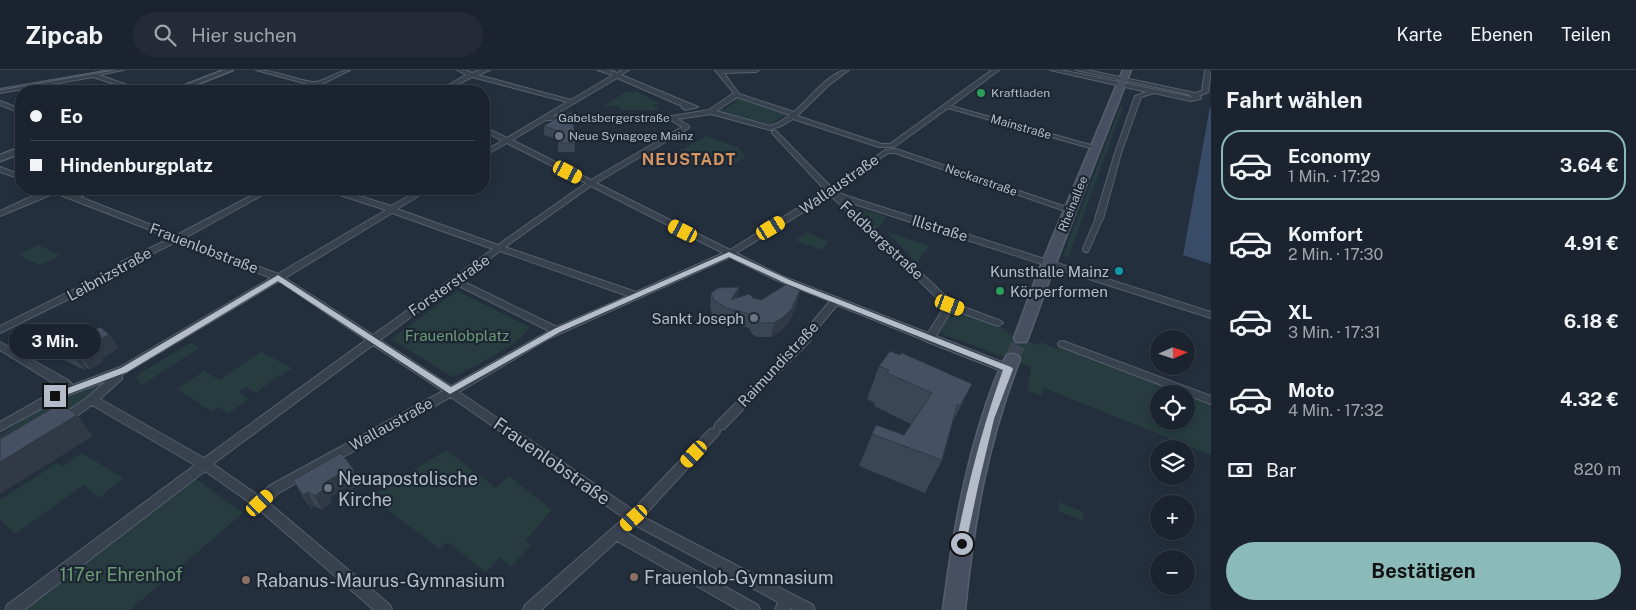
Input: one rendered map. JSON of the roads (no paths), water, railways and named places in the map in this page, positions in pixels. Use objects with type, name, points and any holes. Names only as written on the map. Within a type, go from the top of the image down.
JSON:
[{"type":"main road","name":"Rheinallee","points":[[1021,338],[1049,263],[1127,70]]},
{"type":"main road","points":[[954,610],[964,528],[974,482],[990,419],[1010,364]]},
{"type":"street","points":[[0,85],[88,70]]},
{"type":"street","points":[[33,85],[120,70]]},
{"type":"street","points":[[190,85],[230,70]]},
{"type":"street","points":[[259,70],[320,85]]},
{"type":"street","points":[[316,84],[347,70]]},
{"type":"street","points":[[460,70],[472,75],[572,102]]},
{"type":"street","points":[[453,85],[487,70]]},
{"type":"street","points":[[600,70],[618,75],[620,78],[685,105]]},
{"type":"street","points":[[490,150],[626,70]]},
{"type":"street","points":[[719,71],[756,70]]},
{"type":"street","points":[[711,112],[767,128],[774,128],[793,115],[832,79],[846,70]]},
{"type":"street","name":"Wallaustraße","points":[[260,503],[273,490],[557,331],[729,254],[804,208],[806,204],[814,199],[831,192],[996,70]]},
{"type":"street","points":[[1054,70],[1165,88],[1196,95],[1205,92],[1208,70]]},
{"type":"street","points":[[1079,70],[1191,99],[1198,98],[1196,95]]},
{"type":"street","points":[[711,112],[737,94],[719,71]]},
{"type":"street","points":[[94,74],[123,85]]},
{"type":"street","points":[[0,91],[15,88]]},
{"type":"street","points":[[1155,91],[1165,88]]},
{"type":"street","name":"Rheinallee","points":[[1086,249],[1099,219],[1118,153],[1138,96],[1155,91]]},
{"type":"street","name":"Neckarstraße","points":[[736,95],[1071,210]]},
{"type":"street","points":[[0,104],[13,108]]},
{"type":"street","name":"Mainstraße","points":[[946,106],[1096,148]]},
{"type":"street","points":[[0,113],[13,108]]},
{"type":"street","name":"Gabelsbergerstraße","points":[[546,118],[672,118],[711,112]]},
{"type":"street","name":"Forsterstraße","points":[[204,464],[454,280],[591,183],[687,127],[672,118]]},
{"type":"street","points":[[490,132],[779,278],[929,339],[1010,364]]},
{"type":"street","name":"Feldbergstraße","points":[[774,132],[831,192],[953,307],[998,323]]},
{"type":"street","points":[[0,158],[15,152]]},
{"type":"street","points":[[0,169],[15,175]]},
{"type":"street","name":"Illstraße","points":[[831,192],[844,198],[1211,315]]},
{"type":"street","points":[[0,214],[40,195]]},
{"type":"street","name":"Frauenlobstraße","points":[[70,195],[278,277],[372,340]]},
{"type":"street","points":[[75,197],[80,195]]},
{"type":"street","name":"Leibnizstraße","points":[[0,330],[116,272],[122,265],[179,238],[258,195]]},
{"type":"street","points":[[349,195],[638,296]]},
{"type":"street","points":[[0,427],[38,405],[124,370],[416,195]]},
{"type":"street","points":[[454,280],[557,331]]},
{"type":"street","name":"Raimundistraße","points":[[530,610],[634,518],[717,429],[800,346],[835,301]]},
{"type":"street","points":[[929,339],[953,307]]},
{"type":"street","points":[[372,340],[450,391]]},
{"type":"street","points":[[1063,344],[1211,400]]},
{"type":"street","points":[[0,345],[64,382],[71,390]]},
{"type":"street","points":[[38,405],[47,405],[63,415],[57,424],[92,400],[124,370]]},
{"type":"street","name":"Frauenlobstraße","points":[[450,391],[634,518],[785,604],[808,610]]},
{"type":"street","points":[[92,400],[204,464],[260,503],[386,610]]},
{"type":"street","points":[[12,610],[204,464]]},
{"type":"street","points":[[617,534],[753,610]]},
{"type":"water","points":[[1211,108],[1211,264],[1183,255]]},
{"type":"tunnel","points":[[1012,359],[1021,338]]},
{"type":"tram line","points":[[28,85],[114,70]]},
{"type":"tram line","points":[[0,90],[15,87]]},
{"type":"place","name":"Kraftladen","points":[[981,93]]},
{"type":"place","name":"Neue Synagoge Mainz","points":[[559,136]]},
{"type":"place","name":"Kunsthalle Mainz","points":[[1119,271]]},
{"type":"place","name":"Körperformen","points":[[1000,291]]},
{"type":"place","name":"Sankt Joseph","points":[[754,318]]},
{"type":"place","name":"Neuapostolische Kirche","points":[[328,488]]},
{"type":"place","name":"Frauenlob-Gymnasium","points":[[634,577]]},
{"type":"place","name":"Rabanus-Maurus-Gymnasium","points":[[246,580]]},
{"type":"district","name":"NEUSTADT","points":[[689,159]]},
{"type":"park label","name":"Frauenlobplatz","points":[[457,335]]},
{"type":"park label","name":"117er Ehrenhof","points":[[121,574]]}]
